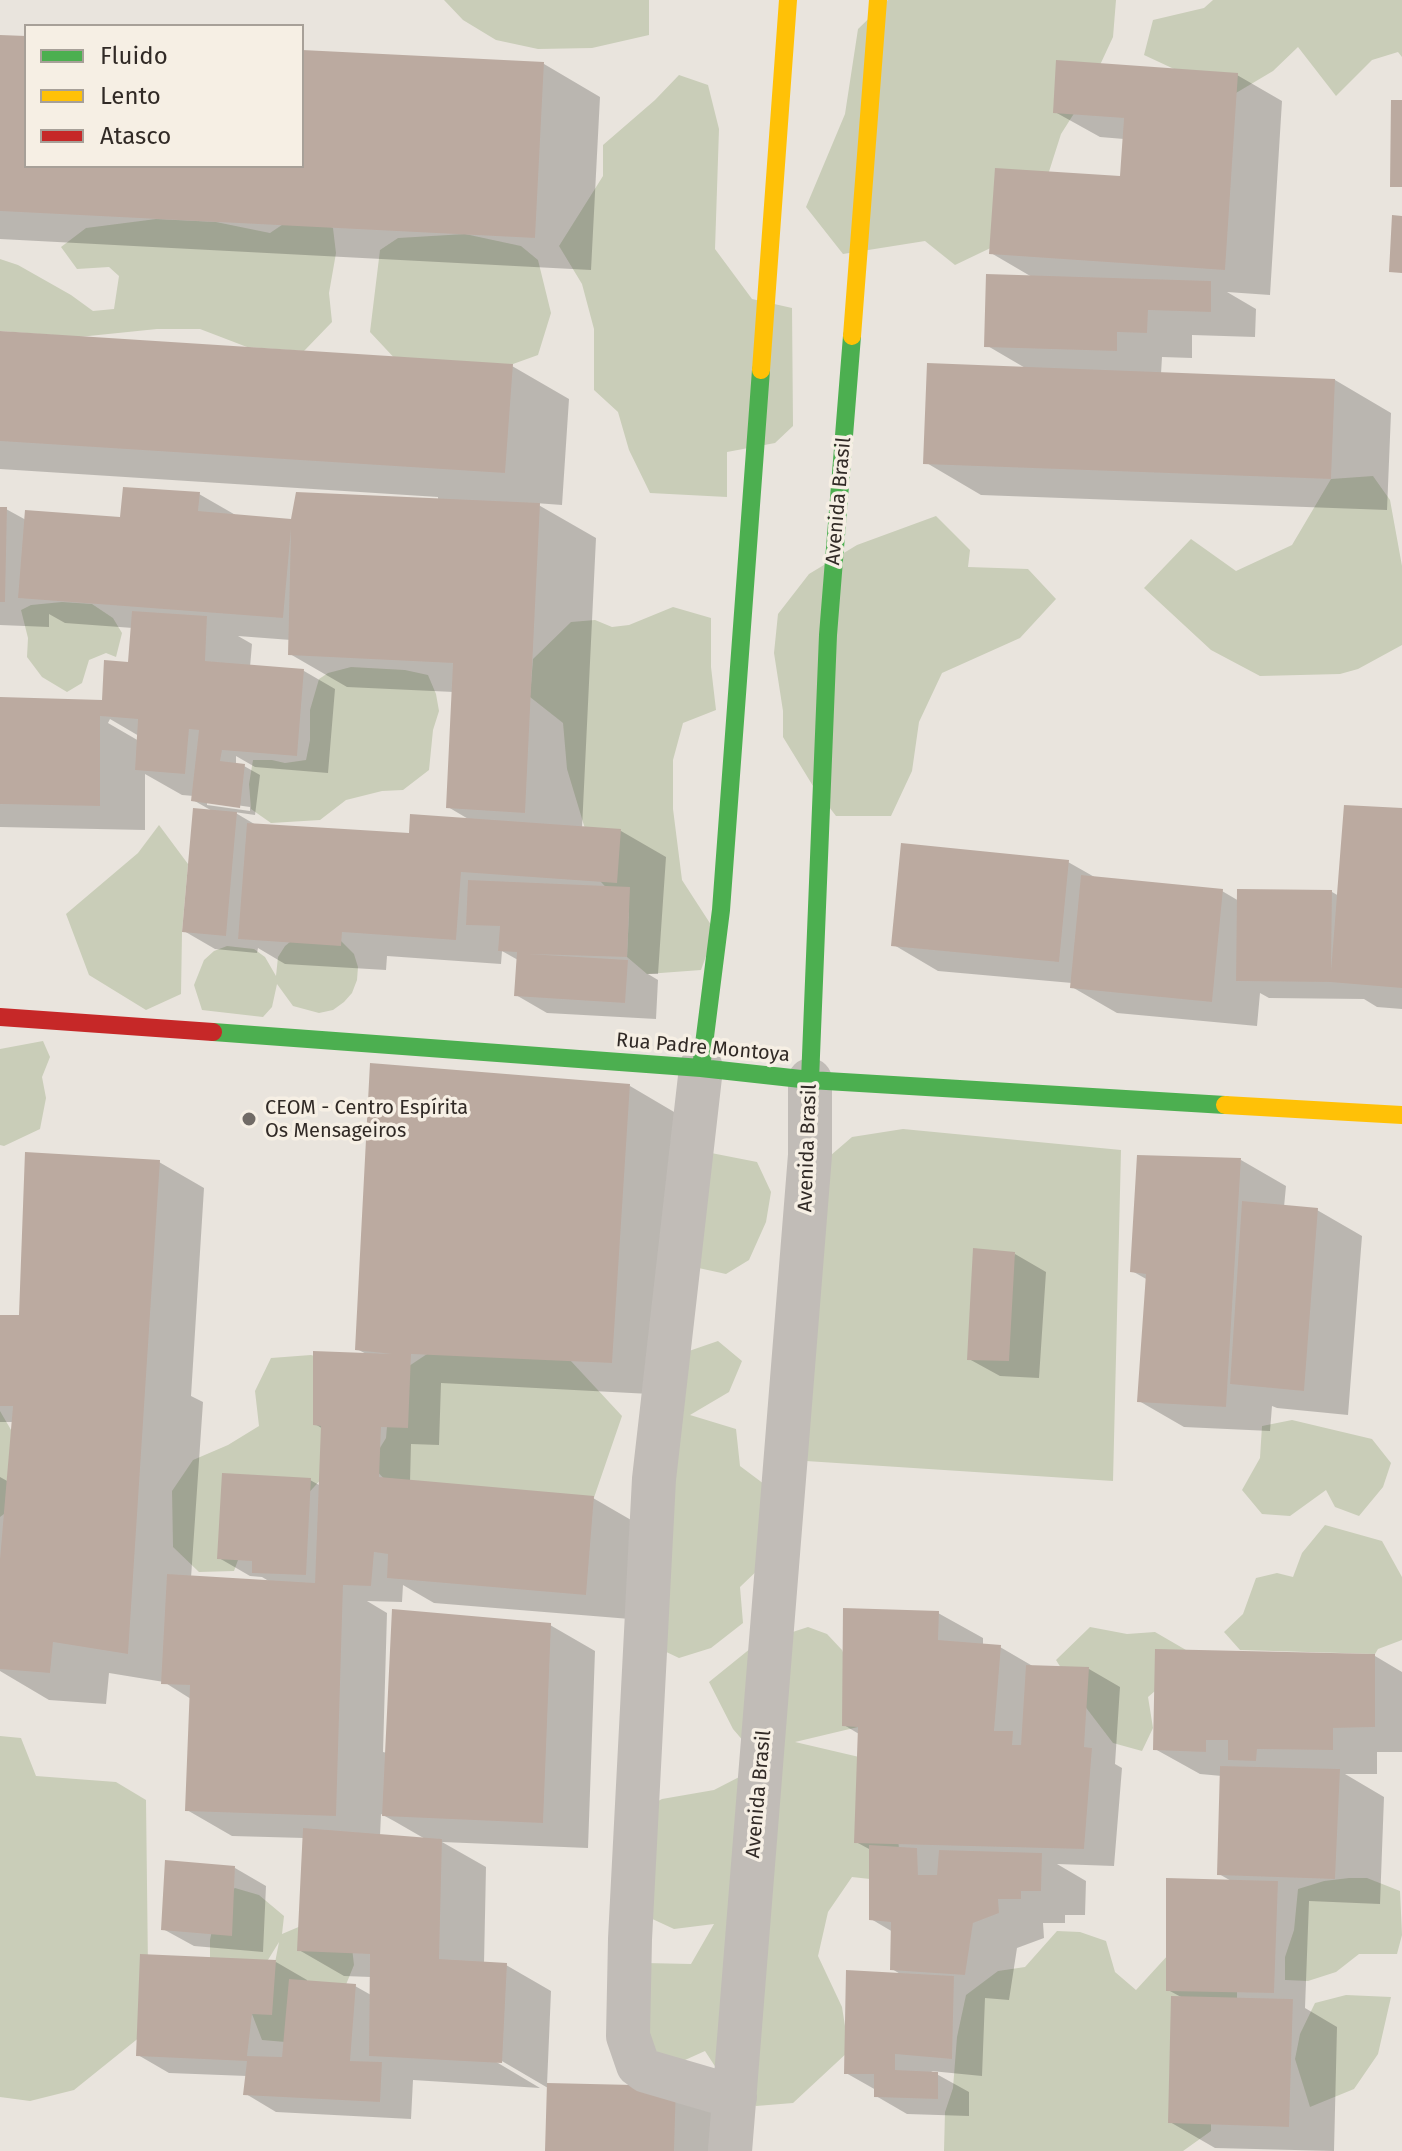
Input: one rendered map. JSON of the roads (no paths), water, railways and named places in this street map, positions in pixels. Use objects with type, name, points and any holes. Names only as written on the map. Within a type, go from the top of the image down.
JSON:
[{"type":"street","points":[[735,2097],[646,2071],[638,2065],[628,2036],[630,1939],[654,1479],[721,910],[788,0]]},
{"type":"street","name":"Avenida Brasil","points":[[730,2151],[810,1155],[810,1080],[828,635],[878,0]]},
{"type":"street","name":"Rua Padre Montoya","points":[[0,1017],[701,1068],[810,1080],[1402,1115]]},
{"type":"place","name":"CEOM - Centro Espírita Os Mensageiros","points":[[249,1119]]}]
